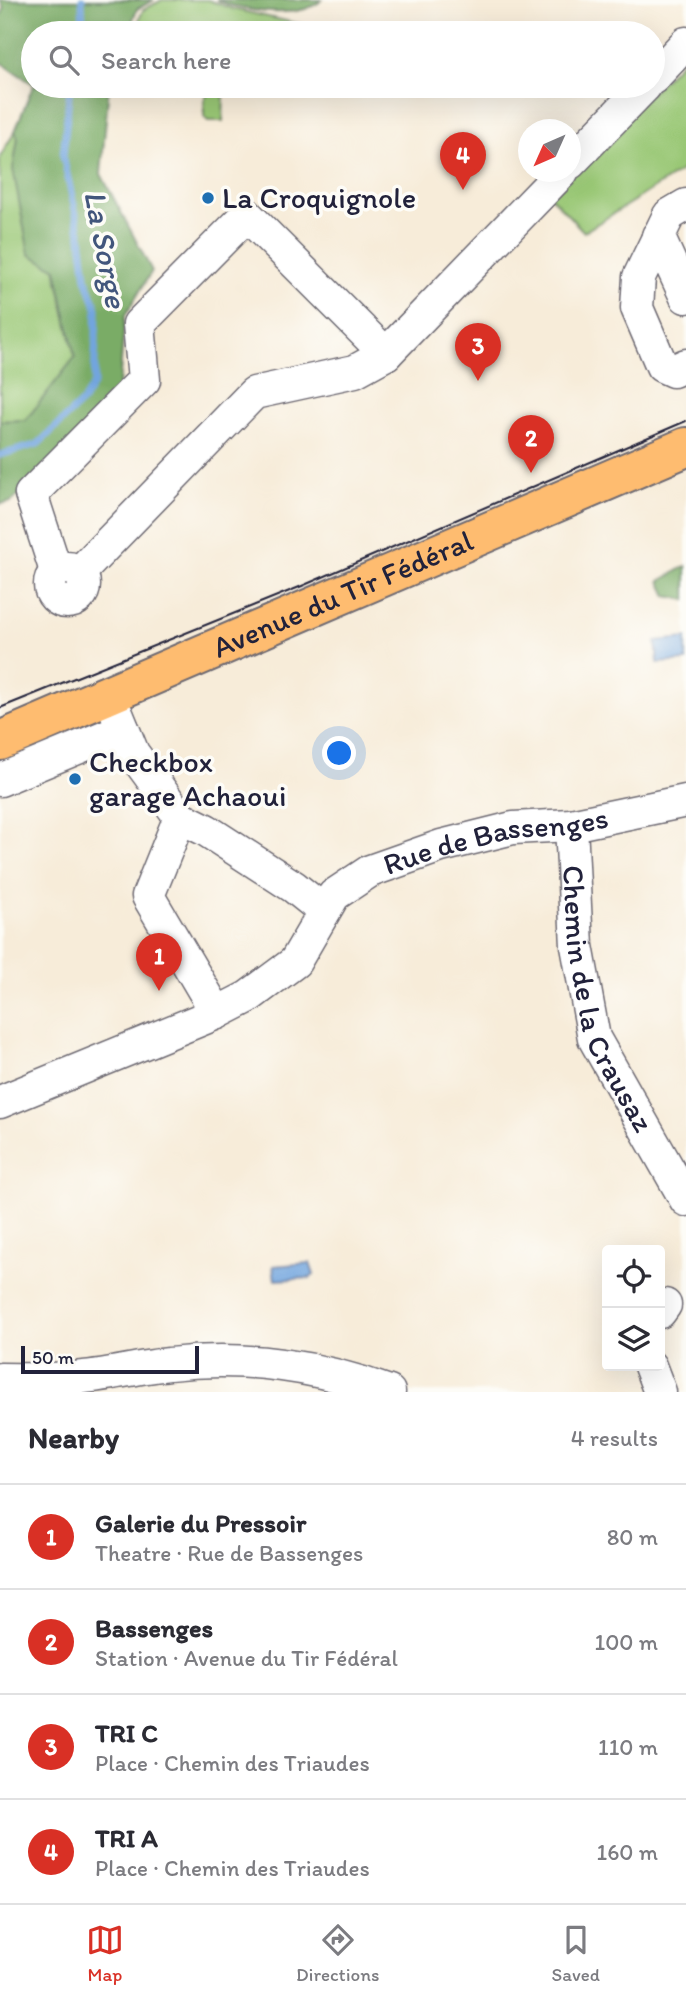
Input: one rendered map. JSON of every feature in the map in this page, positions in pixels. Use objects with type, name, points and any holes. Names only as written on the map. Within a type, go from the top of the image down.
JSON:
[{"type":"main road","name":"Avenue du Tir Fédéral","points":[[0,741],[686,447]]},
{"type":"street","points":[[665,65],[686,43]]},
{"type":"street","points":[[581,152],[633,98]]},
{"type":"street","points":[[389,350],[247,215],[139,324],[144,380],[31,494],[68,572],[254,393],[351,372],[389,350],[552,182]]},
{"type":"street","points":[[686,205],[669,215],[658,236],[639,277],[637,308],[662,366],[673,371],[686,365]]},
{"type":"street","points":[[658,236],[686,297]]},
{"type":"street","points":[[109,694],[133,753],[180,817],[228,844],[294,887],[324,911]]},
{"type":"street","points":[[0,780],[123,729]]},
{"type":"street","name":"Rue de Bassenges","points":[[0,1102],[216,1013],[248,997],[295,962],[334,895],[370,871],[441,846],[513,828],[571,825],[686,801]]},
{"type":"street","points":[[180,817],[148,896],[216,1013]]},
{"type":"street","name":"Chemin de la Crausaz","points":[[571,825],[577,946],[594,1038],[686,1200]]},
{"type":"street","points":[[0,1379],[74,1385],[171,1364],[229,1361],[291,1366],[334,1374],[389,1392]]},
{"type":"street","points":[[652,1371],[660,1392]]},
{"type":"green space","points":[[0,0],[154,0],[137,9],[132,21],[21,21],[21,76],[0,62],[0,17],[4,9]]},
{"type":"green space","points":[[162,0],[208,0],[233,9],[286,21],[139,21],[143,10]]},
{"type":"green space","points":[[216,0],[322,0],[299,10],[270,12],[241,8]]},
{"type":"green space","points":[[686,57],[686,168],[584,232],[549,195],[562,182],[581,182],[581,163],[645,98],[665,98],[665,78]]},
{"type":"green space","points":[[28,98],[108,98],[101,174],[152,271],[125,316],[118,398],[46,471],[11,502],[0,504],[0,421],[26,420],[75,357],[56,269],[29,254],[13,169],[18,138],[15,131]]},
{"type":"green space","points":[[206,98],[224,98],[223,121],[208,121],[204,117]]},
{"type":"green space","points":[[15,131],[18,138],[13,169],[55,268],[75,357],[26,420],[0,421],[0,157]]},
{"type":"green space","points":[[686,566],[686,600],[667,596],[660,581]]},
{"type":"water","points":[[686,638],[686,661],[658,663],[656,641]]},
{"type":"water","points":[[310,1263],[314,1275],[310,1278],[275,1280],[273,1266]]},
{"type":"waterway","name":"La Sorge","points":[[82,0],[83,21]]},
{"type":"waterway","name":"La Sorge","points":[[0,455],[38,444],[83,401],[94,383],[97,309],[86,278],[81,237],[63,156],[69,98]]},
{"type":"tram line","points":[[0,708],[302,586],[686,421]]},
{"type":"place","name":"TRI A","points":[[463,190]]},
{"type":"place","name":"La Croquignole","points":[[208,198]]},
{"type":"place","name":"TRI C","points":[[478,381]]},
{"type":"place","name":"Bassenges","points":[[531,473]]},
{"type":"place","name":"Checkbox garage Achaoui","points":[[75,779]]},
{"type":"place","name":"Galerie du Pressoir","points":[[159,991]]}]
